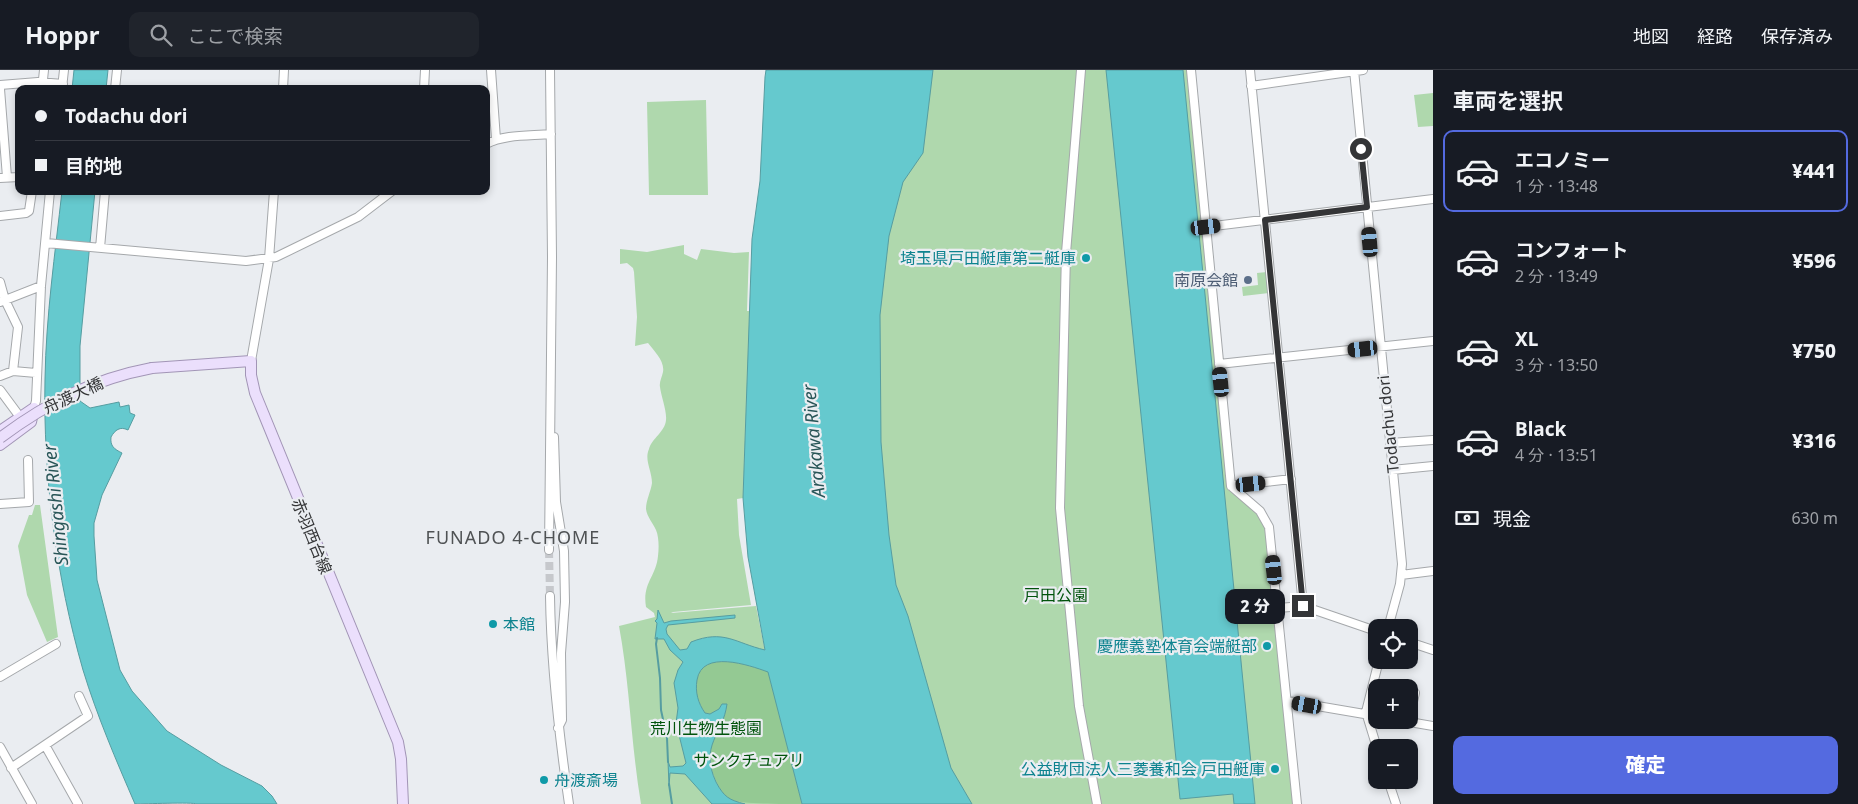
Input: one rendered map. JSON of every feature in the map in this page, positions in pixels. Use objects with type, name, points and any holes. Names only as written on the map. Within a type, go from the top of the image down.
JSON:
[{"type":"main road","name":"舟渡大橋","points":[[0,438],[38,411],[82,388],[120,375],[152,368],[251,361]]},
{"type":"main road","name":"赤羽西台線","points":[[251,361],[251,375],[255,393],[398,742],[401,759],[403,804]]},
{"type":"main road","points":[[0,431],[34,408]]},
{"type":"main road","points":[[0,445],[32,422],[34,408]]},
{"type":"street","points":[[0,85],[42,85],[44,70]]},
{"type":"street","points":[[62,85],[64,70]]},
{"type":"street","points":[[115,85],[117,70]]},
{"type":"street","points":[[283,85],[284,70]]},
{"type":"street","points":[[424,85],[425,70]]},
{"type":"street","points":[[491,70],[496,140]]},
{"type":"street","points":[[549,550],[552,257],[550,70]]},
{"type":"street","points":[[1081,70],[1065,271],[1060,508],[1079,706],[1097,804]]},
{"type":"street","points":[[1191,70],[1231,486],[1260,511],[1269,527],[1297,804]]},
{"type":"street","points":[[1250,70],[1303,606]]},
{"type":"street","points":[[1251,86],[1363,70]]},
{"type":"street","name":"Todachu dori","points":[[1354,71],[1401,575],[1390,619]]},
{"type":"street","points":[[0,89],[3,178]]},
{"type":"street","points":[[490,142],[511,137],[551,134]]},
{"type":"street","points":[[0,216],[26,214],[29,211],[31,195]]},
{"type":"street","points":[[34,408],[42,303],[41,286],[50,195]]},
{"type":"street","points":[[99,248],[105,195]]},
{"type":"street","points":[[251,361],[269,259],[274,195]]},
{"type":"street","points":[[46,243],[246,261],[269,259],[358,217],[387,195]]},
{"type":"street","points":[[1206,227],[1433,199]]},
{"type":"street","points":[[0,282],[2,301],[18,327],[13,371]]},
{"type":"street","points":[[2,301],[41,286]]},
{"type":"street","points":[[1219,364],[1433,341]]},
{"type":"street","points":[[0,376],[13,371],[36,374]]},
{"type":"street","points":[[0,390],[20,417]]},
{"type":"street","points":[[549,426],[554,437],[556,502],[564,551],[565,602],[561,654],[562,720],[558,728]]},
{"type":"street","points":[[1390,443],[1433,440]]},
{"type":"street","points":[[0,504],[29,502],[28,460]]},
{"type":"street","points":[[1392,470],[1433,466]]},
{"type":"street","points":[[1231,486],[1291,479]]},
{"type":"street","points":[[1401,575],[1433,571]]},
{"type":"street","points":[[550,596],[552,659],[558,728],[569,804]]},
{"type":"street","points":[[1278,608],[1303,606],[1368,628]]},
{"type":"street","points":[[0,677],[56,644]]},
{"type":"street","points":[[1418,645],[1433,650]]},
{"type":"street","points":[[1374,739],[1366,715],[1366,705],[1376,669]]},
{"type":"street","points":[[11,768],[88,716],[79,696]]},
{"type":"street","points":[[1288,702],[1366,715]]},
{"type":"street","points":[[1418,722],[1433,726]]},
{"type":"street","points":[[45,745],[78,804]]},
{"type":"street","points":[[0,747],[32,804]]},
{"type":"street","points":[[1391,789],[1396,804]]},
{"type":"green space","name":"戸田公園","points":[[849,70],[1189,70],[1231,486],[1260,511],[1270,532],[1297,804],[889,804]]},
{"type":"green space","points":[[1433,93],[1433,126],[1418,127],[1414,95]]},
{"type":"green space","points":[[706,100],[708,195],[649,195],[647,102]]},
{"type":"green space","name":"荒川生物生態園","points":[[684,245],[684,254],[697,260],[701,249],[734,253],[749,252],[747,311],[750,311],[743,498],[737,499],[739,535],[751,605],[671,613],[756,606],[802,804],[641,804],[626,670],[619,626],[655,617],[654,613],[646,607],[645,599],[657,563],[659,546],[655,527],[646,509],[652,483],[647,457],[651,445],[665,424],[666,416],[660,385],[663,372],[661,360],[648,343],[635,346],[637,317],[634,272],[633,268],[627,263],[620,264],[620,249],[647,252]]},
{"type":"green space","points":[[1267,272],[1269,293],[1243,296],[1242,287],[1258,285],[1257,273]]},
{"type":"green space","points":[[35,505],[40,505],[58,637],[47,642],[27,595],[18,546],[29,515],[32,515]]},
{"type":"green space","name":"サンクチュアリ","points":[[713,662],[735,662],[768,671],[802,804],[764,804],[729,800],[725,797],[713,773],[710,751],[727,704],[722,704],[719,709],[710,714],[705,713],[696,692],[697,677],[700,671]]},
{"type":"water","points":[[74,70],[108,70],[106,85],[72,85]]},
{"type":"water","name":"Arakawa River","points":[[766,70],[933,70],[923,153],[903,182],[889,236],[880,315],[881,442],[889,535],[896,585],[908,616],[951,768],[972,804],[802,804],[768,672],[739,663],[727,662],[717,662],[701,670],[696,684],[697,693],[705,713],[710,714],[719,709],[722,704],[727,704],[725,715],[711,749],[711,769],[716,782],[724,794],[735,801],[745,804],[712,804],[685,774],[670,773],[669,786],[668,761],[670,767],[683,766],[686,763],[676,723],[678,708],[674,683],[683,662],[670,650],[664,639],[655,639],[657,623],[655,621],[658,610],[664,623],[735,615],[735,618],[668,625],[666,629],[667,634],[680,650],[687,649],[691,642],[702,638],[721,637],[765,650],[748,557],[743,498],[752,239],[760,181]]},
{"type":"water","points":[[1106,70],[1183,70],[1255,804],[1234,804],[1233,794],[1180,799]]},
{"type":"water","name":"Shingashi River","points":[[62,195],[95,195],[80,346],[80,401],[90,408],[119,402],[120,407],[129,405],[130,413],[135,415],[128,430],[118,429],[111,437],[113,447],[122,453],[102,495],[94,523],[97,580],[120,670],[132,691],[167,731],[221,765],[262,786],[277,804],[135,804],[94,704],[83,670],[65,599],[53,526],[46,453],[45,416],[47,332]]},
{"type":"waterway","points":[[657,638],[661,710],[667,738],[668,762]]},
{"type":"waterway","points":[[669,784],[672,804]]},
{"type":"tunnel","points":[[549,550],[550,596]]},
{"type":"place","name":"埼玉県戸田艇庫第二艇庫","points":[[1086,258]]},
{"type":"place","name":"南原会館","points":[[1248,280]]},
{"type":"place","name":"本館","points":[[493,624]]},
{"type":"place","name":"慶應義塾体育会端艇部","points":[[1267,646]]},
{"type":"place","name":"公益財団法人三菱養和会 戸田艇庫","points":[[1275,769]]},
{"type":"place","name":"舟渡斎場","points":[[544,780]]},
{"type":"district","name":"FUNADO 4-CHOME","points":[[513,537]]},
{"type":"route","points":[[1303,606],[1265,220],[1367,207],[1361,149]]}]
